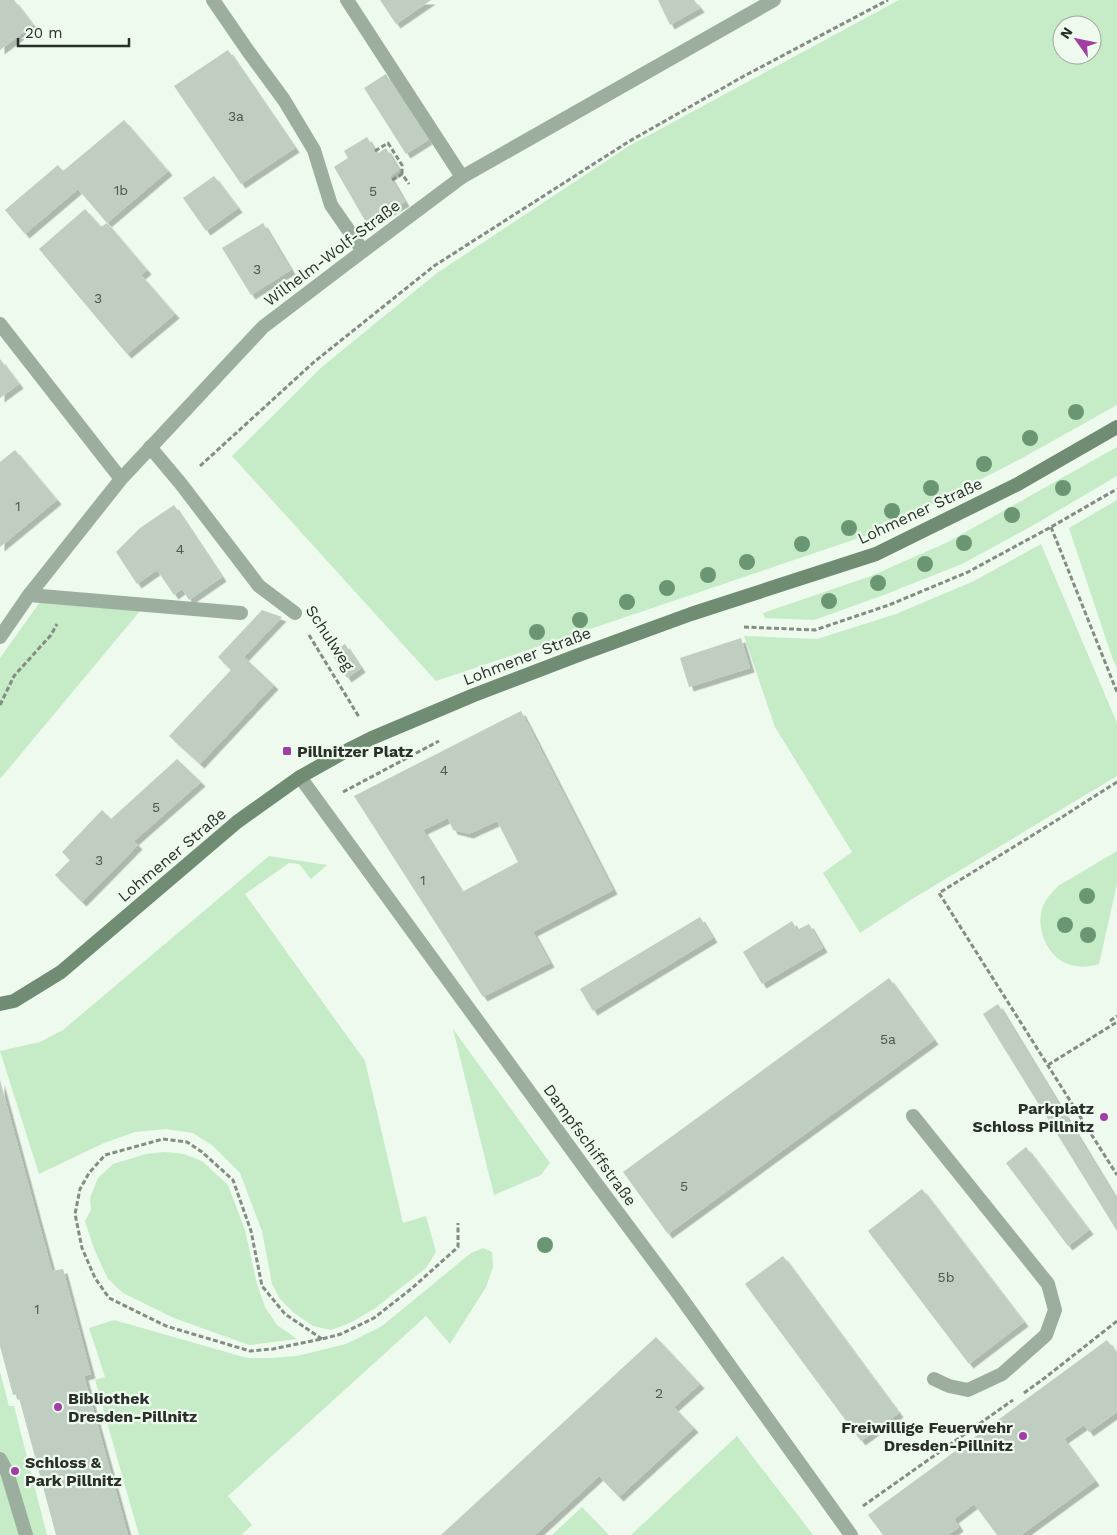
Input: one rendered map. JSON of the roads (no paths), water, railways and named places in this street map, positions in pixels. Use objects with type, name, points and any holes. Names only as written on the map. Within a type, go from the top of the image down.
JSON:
[{"type":"main road","name":"Lohmener Straße","points":[[0,1004],[14,1001],[61,972],[237,822],[300,777],[372,738],[474,694],[691,614],[876,554],[1018,484],[1117,427]]},
{"type":"street","points":[[213,0],[248,52],[284,100],[314,150],[331,205],[362,250]]},
{"type":"street","points":[[346,0],[462,177]]},
{"type":"street","name":"Wilhelm-Wolf-Straße","points":[[0,637],[29,595],[121,479],[263,327],[362,250],[462,177],[774,0]]},
{"type":"street","points":[[0,324],[121,479]]},
{"type":"street","name":"Schulweg","points":[[150,447],[181,484],[259,586],[295,613]]},
{"type":"street","points":[[29,595],[241,613]]},
{"type":"street","name":"Dampfschiffstraße","points":[[300,777],[584,1167],[678,1292],[851,1535]]},
{"type":"street","points":[[913,1116],[1048,1284],[1055,1310],[1046,1335],[1002,1374],[968,1390],[948,1386],[934,1379]]},
{"type":"street","points":[[0,1459],[7,1472],[26,1535]]},
{"type":"place","name":"Pillnitzer Platz","points":[[287,751]]},
{"type":"place","name":"Parkplatz Schloss Pillnitz","points":[[1104,1117]]},
{"type":"place","name":"Bibliothek Dresden-Pillnitz","points":[[58,1407]]},
{"type":"place","name":"Freiwillige Feuerwehr Dresden-Pillnitz","points":[[1023,1436]]},
{"type":"place","name":"Schloss & Park Pillnitz","points":[[15,1471]]}]
